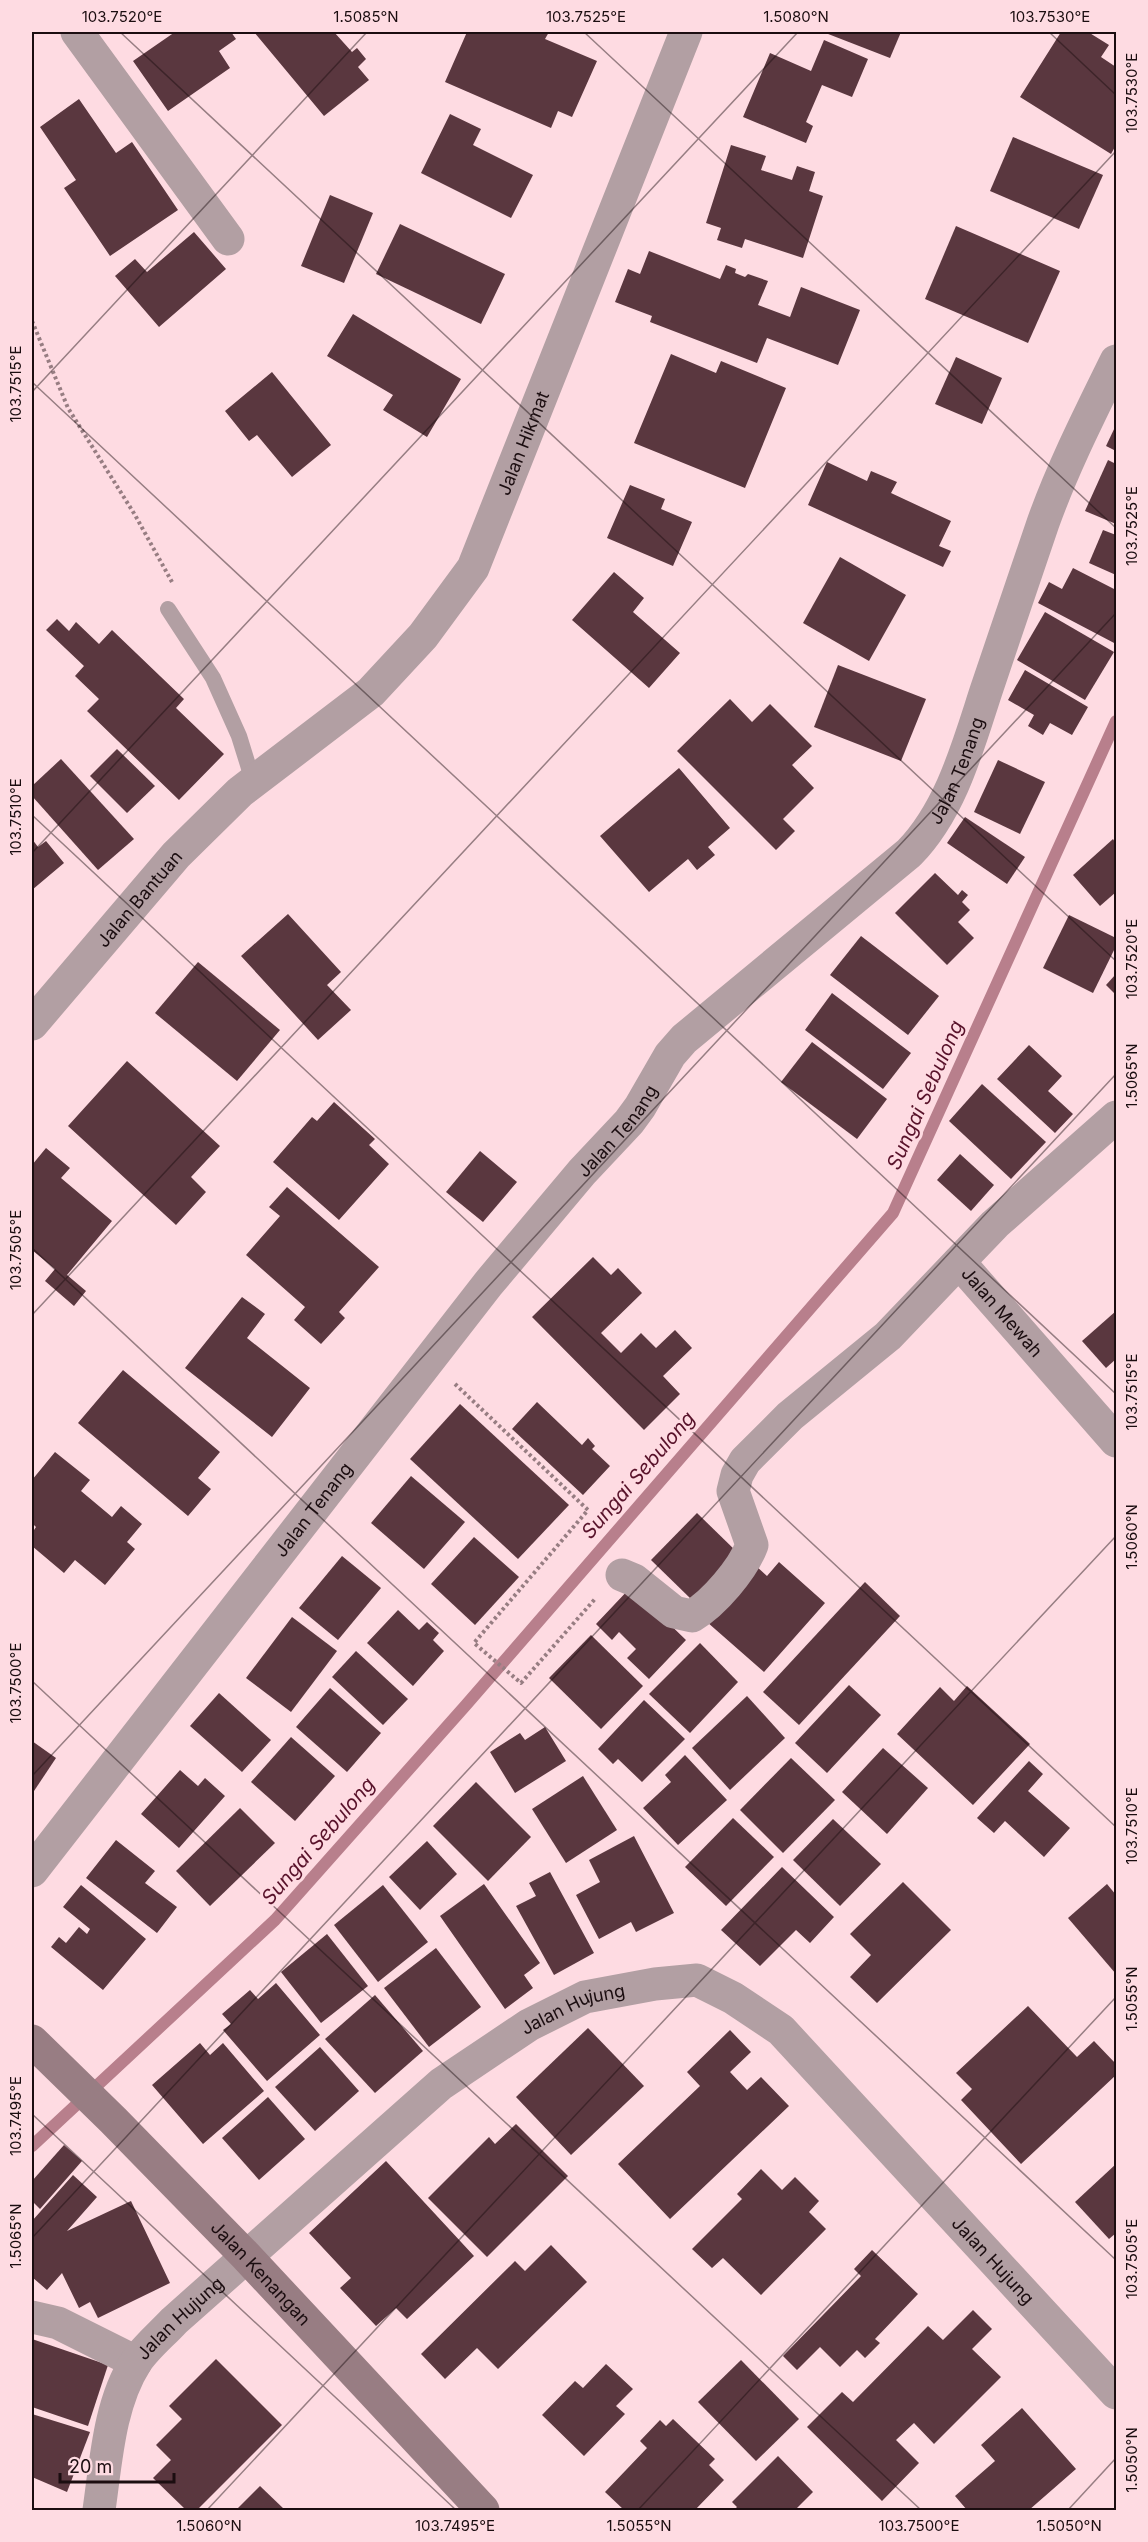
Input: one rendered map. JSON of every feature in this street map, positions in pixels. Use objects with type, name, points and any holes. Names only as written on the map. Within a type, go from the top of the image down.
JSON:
[{"type":"street","points":[[77,32],[228,238]]},
{"type":"street","name":"Jalan Hikmat","points":[[254,781],[371,692],[423,636],[473,568],[686,32]]},
{"type":"street","name":"Jalan Tenang","points":[[32,1871],[488,1284],[582,1172],[629,1122],[670,1055],[684,1039],[909,853],[924,837],[935,820],[964,757],[1044,520],[1087,420],[1116,361]]},
{"type":"street","name":"Jalan Bantuan","points":[[32,1024],[176,855],[254,781]]},
{"type":"street","name":"Jalan Mewah","points":[[1116,1117],[995,1224],[959,1262],[1116,1441]]},
{"type":"street","points":[[622,1575],[634,1580],[674,1612],[692,1616],[703,1610],[746,1561],[752,1545],[733,1491],[737,1475],[745,1461],[790,1416],[888,1336],[959,1262]]},
{"type":"street","name":"Jalan Hujung","points":[[99,2511],[111,2432],[121,2397],[136,2362],[174,2320],[441,2084],[529,2025],[585,1996],[655,1984],[697,1980],[733,1998],[781,2030],[1116,2394]]},
{"type":"street","name":"Jalan Kenangan","points":[[32,2041],[62,2068],[245,2255],[483,2511]]},
{"type":"street","points":[[32,2317],[58,2323],[136,2362]]},
{"type":"lane","points":[[168,609],[213,678],[239,736],[254,781]]},
{"type":"path","points":[[32,321],[68,408],[135,515],[172,582],[168,609]]},
{"type":"path","points":[[429,1360],[588,1510],[474,1643],[521,1683],[612,1580],[622,1575]]},
{"type":"building","points":[[175,32],[231,32],[236,39],[219,51],[230,68],[168,111],[133,61]]},
{"type":"building","points":[[254,32],[334,32],[352,52],[357,48],[366,59],[358,67],[369,80],[324,116]]},
{"type":"building","points":[[467,32],[549,32],[545,39],[597,61],[572,117],[558,111],[551,128],[445,82]]},
{"type":"building","points":[[823,32],[901,32],[890,58]]},
{"type":"building","points":[[1061,32],[1088,32],[1109,45],[1101,57],[1116,67],[1116,145],[1111,154],[1020,97]]},
{"type":"building","points":[[824,40],[868,59],[852,97],[822,85],[806,122],[813,126],[806,143],[743,117],[770,53],[811,71]]},
{"type":"building","points":[[79,99],[116,153],[132,142],[178,210],[110,256],[64,188],[76,180],[40,127]]},
{"type":"building","points":[[450,114],[481,129],[473,145],[533,175],[511,218],[421,173]]},
{"type":"building","points":[[1013,137],[1103,175],[1079,229],[990,191]]},
{"type":"building","points":[[731,145],[766,156],[761,170],[792,180],[797,166],[815,172],[809,191],[823,196],[803,258],[745,239],[742,248],[717,240],[721,228],[706,223]]},
{"type":"building","points":[[330,195],[373,213],[344,283],[301,266]]},
{"type":"building","points":[[400,224],[505,274],[481,324],[376,274]]},
{"type":"building","points":[[956,226],[1060,271],[1028,343],[925,299]]},
{"type":"building","points":[[194,232],[226,269],[159,327],[115,276],[135,259],[147,272]]},
{"type":"building","points":[[649,251],[720,279],[726,265],[736,269],[735,273],[745,277],[748,274],[768,281],[758,305],[790,317],[801,287],[860,310],[838,365],[767,338],[757,363],[650,322],[652,316],[615,302],[628,269],[640,274]]},
{"type":"building","points":[[353,314],[461,379],[427,437],[383,410],[393,395],[327,356]]},
{"type":"building","points":[[671,354],[716,373],[721,361],[786,388],[745,488],[634,443]]},
{"type":"building","points":[[956,357],[1002,378],[982,424],[935,404]]},
{"type":"building","points":[[272,372],[331,445],[292,477],[257,435],[249,441],[225,411]]},
{"type":"building","points":[[1116,425],[1116,451],[1106,446]]},
{"type":"building","points":[[1108,460],[1116,464],[1116,524],[1085,511]]},
{"type":"building","points":[[827,462],[867,481],[871,471],[897,482],[891,493],[951,521],[939,546],[951,551],[943,567],[808,505]]},
{"type":"building","points":[[630,485],[665,499],[661,509],[692,522],[673,566],[607,538]]},
{"type":"building","points":[[1103,530],[1116,535],[1116,575],[1089,563]]},
{"type":"building","points":[[840,557],[906,595],[869,661],[803,623]]},
{"type":"building","points":[[1073,568],[1116,590],[1116,644],[1038,603],[1049,582],[1062,589]]},
{"type":"building","points":[[614,572],[644,598],[633,612],[680,653],[649,688],[572,620]]},
{"type":"building","points":[[1045,612],[1114,652],[1085,700],[1017,660]]},
{"type":"building","points":[[57,619],[69,631],[76,622],[99,644],[112,630],[184,699],[176,708],[224,754],[179,800],[87,711],[99,699],[75,676],[84,666],[46,630]]},
{"type":"building","points":[[838,665],[926,699],[901,761],[814,727]]},
{"type":"building","points":[[1025,670],[1088,707],[1072,735],[1050,723],[1043,735],[1028,726],[1034,715],[1008,700]]},
{"type":"building","points":[[730,699],[752,722],[770,704],[812,746],[792,765],[814,788],[783,819],[795,831],[776,850],[677,751]]},
{"type":"building","points":[[117,749],[155,786],[127,813],[90,776]]},
{"type":"building","points":[[61,759],[134,839],[98,870],[32,796],[32,786]]},
{"type":"building","points":[[998,760],[1045,782],[1020,834],[974,812]]},
{"type":"building","points":[[679,768],[730,828],[708,847],[715,855],[697,870],[688,859],[649,892],[600,836]]},
{"type":"building","points":[[965,817],[1025,857],[1007,884],[947,843]]},
{"type":"building","points":[[32,839],[38,847],[46,841],[64,863],[32,890]]},
{"type":"building","points":[[1113,839],[1116,844],[1116,892],[1100,906],[1073,875]]},
{"type":"building","points":[[935,873],[958,895],[962,890],[968,895],[962,902],[970,910],[958,922],[974,938],[947,965],[895,913]]},
{"type":"building","points":[[288,914],[341,972],[327,985],[351,1010],[318,1040],[241,956]]},
{"type":"building","points":[[1069,915],[1116,938],[1116,946],[1093,993],[1043,968]]},
{"type":"building","points":[[861,936],[939,996],[908,1035],[830,975]]},
{"type":"building","points":[[198,962],[280,1030],[237,1081],[155,1013]]},
{"type":"building","points":[[1116,974],[1116,995],[1106,985]]},
{"type":"building","points":[[832,993],[911,1053],[883,1089],[805,1030]]},
{"type":"building","points":[[812,1042],[887,1099],[857,1139],[781,1082]]},
{"type":"building","points":[[1029,1045],[1062,1076],[1048,1091],[1073,1114],[1055,1133],[997,1079]]},
{"type":"building","points":[[127,1061],[220,1146],[191,1177],[206,1192],[176,1225],[68,1126]]},
{"type":"building","points":[[982,1084],[1046,1142],[1011,1179],[949,1121]]},
{"type":"building","points":[[334,1102],[375,1139],[369,1145],[389,1164],[339,1220],[273,1162],[312,1117],[317,1121]]},
{"type":"building","points":[[46,1148],[70,1168],[61,1178],[112,1221],[67,1275],[86,1291],[74,1306],[45,1281],[55,1269],[32,1250],[32,1165]]},
{"type":"building","points":[[480,1151],[517,1182],[483,1222],[446,1192]]},
{"type":"building","points":[[960,1154],[994,1185],[971,1211],[937,1180]]},
{"type":"building","points":[[287,1187],[379,1267],[339,1312],[345,1318],[321,1344],[294,1320],[305,1307],[246,1255],[280,1216],[269,1207]]},
{"type":"building","points":[[593,1257],[611,1275],[618,1268],[642,1293],[601,1333],[621,1353],[641,1333],[656,1348],[675,1330],[692,1348],[663,1376],[680,1394],[644,1430],[532,1317]]},
{"type":"building","points":[[242,1297],[265,1314],[247,1338],[310,1388],[272,1437],[185,1368]]},
{"type":"building","points":[[1116,1311],[1116,1359],[1106,1368],[1082,1341]]},
{"type":"building","points":[[123,1370],[220,1452],[198,1478],[211,1489],[188,1516],[78,1423]]},
{"type":"building","points":[[537,1402],[582,1445],[588,1438],[595,1446],[592,1449],[610,1466],[583,1495],[512,1429]]},
{"type":"building","points":[[460,1404],[569,1505],[518,1559],[410,1459]]},
{"type":"building","points":[[55,1452],[90,1480],[81,1491],[112,1517],[121,1506],[142,1524],[127,1542],[135,1549],[105,1585],[75,1560],[64,1573],[32,1546],[32,1533],[36,1527],[32,1523],[32,1480]]},
{"type":"building","points":[[411,1476],[465,1522],[424,1569],[371,1523]]},
{"type":"building","points":[[697,1513],[738,1553],[692,1600],[651,1560]]},
{"type":"building","points":[[474,1537],[519,1577],[475,1625],[431,1584]]},
{"type":"building","points":[[342,1556],[381,1588],[338,1640],[299,1608]]},
{"type":"building","points":[[779,1562],[825,1603],[764,1672],[707,1622],[756,1566],[767,1576]]},
{"type":"building","points":[[865,1582],[900,1616],[799,1725],[763,1692]]},
{"type":"building","points":[[631,1587],[686,1640],[649,1679],[627,1658],[636,1649],[619,1632],[612,1640],[596,1624]]},
{"type":"building","points":[[398,1610],[419,1630],[427,1622],[439,1633],[433,1640],[444,1651],[413,1686],[367,1643]]},
{"type":"building","points":[[292,1617],[337,1651],[291,1712],[246,1678]]},
{"type":"building","points":[[591,1635],[643,1686],[601,1729],[549,1678]]},
{"type":"building","points":[[700,1643],[738,1682],[690,1733],[649,1694]]},
{"type":"building","points":[[356,1651],[408,1699],[383,1725],[332,1677]]},
{"type":"building","points":[[849,1685],[881,1715],[827,1773],[795,1743]]},
{"type":"building","points":[[967,1686],[1030,1744],[973,1805],[897,1734],[940,1687],[954,1701]]},
{"type":"building","points":[[330,1688],[381,1733],[347,1772],[296,1727]]},
{"type":"building","points":[[219,1693],[271,1740],[242,1772],[190,1726]]},
{"type":"building","points":[[747,1696],[785,1738],[730,1790],[692,1748]]},
{"type":"building","points":[[644,1700],[685,1739],[642,1782],[618,1759],[613,1764],[598,1749]]},
{"type":"building","points":[[545,1727],[566,1761],[515,1793],[490,1752],[520,1733],[525,1740]]},
{"type":"building","points":[[291,1737],[335,1776],[295,1821],[251,1782]]},
{"type":"building","points":[[32,1741],[56,1758],[32,1794]]},
{"type":"building","points":[[883,1748],[928,1788],[887,1834],[842,1792]]},
{"type":"building","points":[[685,1755],[727,1800],[678,1845],[643,1808],[671,1782],[665,1775]]},
{"type":"building","points":[[791,1758],[835,1800],[783,1853],[740,1810]]},
{"type":"building","points":[[1029,1761],[1043,1774],[1028,1791],[1070,1828],[1044,1857],[1005,1821],[994,1833],[977,1818]]},
{"type":"building","points":[[180,1770],[198,1786],[205,1778],[225,1796],[179,1848],[141,1814]]},
{"type":"building","points":[[583,1776],[617,1830],[566,1863],[532,1809]]},
{"type":"building","points":[[476,1782],[531,1837],[488,1881],[433,1826]]},
{"type":"building","points":[[240,1808],[275,1843],[210,1906],[176,1871]]},
{"type":"building","points":[[733,1818],[774,1857],[726,1906],[685,1867]]},
{"type":"building","points":[[833,1819],[881,1864],[840,1906],[793,1860]]},
{"type":"building","points":[[634,1836],[674,1913],[636,1932],[631,1922],[599,1939],[576,1895],[600,1882],[589,1860]]},
{"type":"building","points":[[116,1840],[155,1871],[145,1883],[177,1907],[157,1933],[86,1878]]},
{"type":"building","points":[[427,1841],[457,1874],[420,1910],[389,1877]]},
{"type":"building","points":[[782,1867],[834,1917],[810,1943],[796,1930],[760,1966],[721,1930]]},
{"type":"building","points":[[550,1872],[594,1953],[554,1975],[516,1906],[536,1896],[529,1883]]},
{"type":"building","points":[[903,1882],[951,1930],[877,2003],[850,1977],[871,1955],[850,1934]]},
{"type":"building","points":[[484,1884],[540,1963],[524,1975],[533,1988],[505,2009],[440,1916]]},
{"type":"building","points":[[1107,1884],[1116,1895],[1116,1974],[1068,1918]]},
{"type":"building","points":[[81,1885],[146,1939],[103,1990],[51,1947],[59,1937],[66,1943],[79,1927],[87,1934],[90,1929],[63,1907]]},
{"type":"building","points":[[383,1885],[428,1942],[378,1982],[334,1925]]},
{"type":"building","points":[[327,1934],[368,1986],[321,2023],[281,1972]]},
{"type":"building","points":[[436,1948],[481,2007],[429,2047],[384,1988]]},
{"type":"building","points":[[276,1983],[320,2035],[267,2081],[223,2030],[231,2024],[222,2014],[250,1990],[258,1999]]},
{"type":"building","points":[[375,1995],[423,2051],[375,2093],[325,2039]]},
{"type":"building","points":[[1028,2006],[1077,2057],[1094,2041],[1116,2064],[1116,2075],[1021,2164],[961,2100],[972,2089],[956,2073]]},
{"type":"building","points":[[588,2028],[644,2086],[571,2155],[516,2097]]},
{"type":"building","points":[[730,2030],[751,2052],[730,2072],[747,2090],[761,2077],[789,2106],[670,2219],[618,2164],[700,2086],[687,2072]]},
{"type":"building","points":[[200,2043],[210,2055],[223,2043],[264,2091],[203,2144],[152,2085]]},
{"type":"building","points":[[320,2047],[359,2091],[315,2131],[275,2087]]},
{"type":"building","points":[[268,2097],[305,2139],[259,2180],[222,2138]]},
{"type":"building","points":[[516,2124],[568,2176],[487,2257],[428,2198],[489,2137],[495,2144]]},
{"type":"building","points":[[64,2145],[82,2161],[40,2209],[32,2201],[32,2181]]},
{"type":"building","points":[[386,2161],[474,2256],[407,2319],[396,2308],[376,2326],[340,2288],[351,2278],[309,2233]]},
{"type":"building","points":[[1116,2164],[1116,2233],[1109,2239],[1075,2202]]},
{"type":"building","points":[[761,2169],[782,2190],[795,2177],[819,2201],[809,2212],[826,2229],[761,2295],[723,2258],[712,2268],[692,2249],[742,2199],[737,2194]]},
{"type":"building","points":[[73,2175],[97,2197],[67,2231],[131,2201],[170,2283],[98,2318],[90,2302],[79,2308],[62,2273],[47,2290],[32,2277],[32,2221]]},
{"type":"building","points":[[551,2245],[587,2282],[498,2369],[477,2348],[445,2379],[421,2354],[515,2261],[525,2271]]},
{"type":"building","points":[[872,2250],[918,2294],[875,2339],[880,2343],[865,2358],[857,2350],[840,2367],[820,2347],[797,2370],[783,2356],[861,2276],[854,2269]]},
{"type":"building","points":[[973,2310],[992,2329],[972,2349],[1001,2377],[934,2444],[914,2423],[896,2440],[919,2463],[882,2501],[807,2427],[842,2392],[853,2402],[928,2326],[943,2340]]},
{"type":"building","points":[[32,2339],[108,2365],[88,2426],[32,2407]]},
{"type":"building","points":[[216,2359],[282,2425],[197,2510],[186,2510],[153,2478],[171,2460],[156,2445],[182,2419],[169,2406]]},
{"type":"building","points":[[741,2360],[799,2419],[756,2461],[698,2402]]},
{"type":"building","points":[[606,2364],[633,2389],[616,2406],[625,2414],[584,2456],[542,2415],[575,2381],[583,2388]]},
{"type":"building","points":[[1022,2408],[1076,2469],[1029,2510],[967,2510],[955,2496],[995,2461],[981,2445]]},
{"type":"building","points":[[32,2414],[90,2432],[67,2492],[32,2477]]},
{"type":"building","points":[[673,2419],[715,2459],[709,2465],[724,2480],[695,2510],[624,2510],[605,2492],[647,2448],[640,2441],[660,2420],[666,2426]]},
{"type":"building","points":[[778,2456],[813,2492],[795,2510],[734,2510],[737,2507],[732,2502]]},
{"type":"building","points":[[260,2486],[285,2510],[236,2510]]},
{"type":"waterway","name":"Sungai Sebulong","points":[[32,2146],[275,1920],[466,1705],[893,1213],[1116,721]]}]
